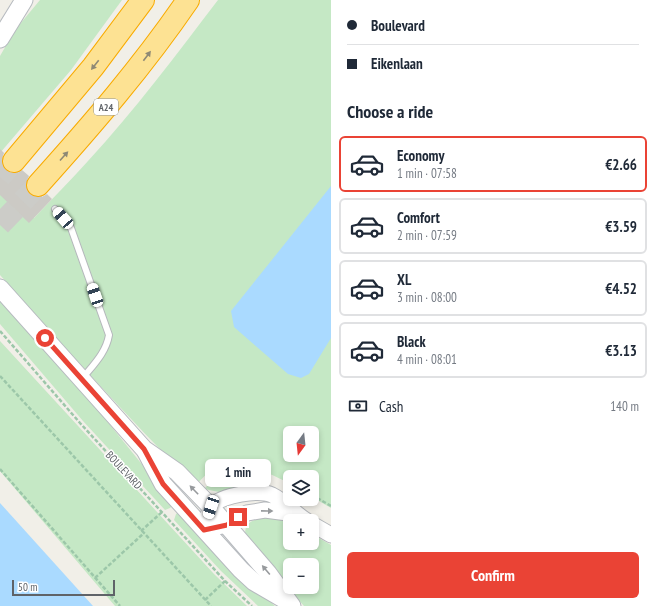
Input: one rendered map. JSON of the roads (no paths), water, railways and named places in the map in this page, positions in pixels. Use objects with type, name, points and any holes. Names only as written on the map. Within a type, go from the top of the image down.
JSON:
[{"type":"highway","points":[[14,162],[93,67],[144,0]]},
{"type":"highway","name":"A24","points":[[38,185],[132,75],[171,25],[188,0]]},
{"type":"main road","points":[[0,39],[24,0]]},
{"type":"main road","name":"BOULEVARD","points":[[0,288],[144,449],[163,484],[204,530],[254,582],[290,604]]},
{"type":"main road","name":"BOULEVARD","points":[[144,449],[177,472],[211,507],[268,573],[290,604]]},
{"type":"street","points":[[283,514],[265,510],[246,514],[227,525],[204,530],[211,507],[218,501],[226,498],[263,493],[286,503],[297,514]]},
{"type":"street","points":[[319,528],[331,535]]},
{"type":"lane","points":[[55,209],[71,228],[109,335],[103,353],[82,379]]},
{"type":"water","points":[[331,186],[331,338],[309,374],[301,378],[288,374],[234,327],[231,311]]},
{"type":"water","points":[[0,503],[93,606],[0,606]]},
{"type":"tunnel","points":[[0,177],[14,161]]},
{"type":"tunnel","points":[[0,225],[38,185]]}]
